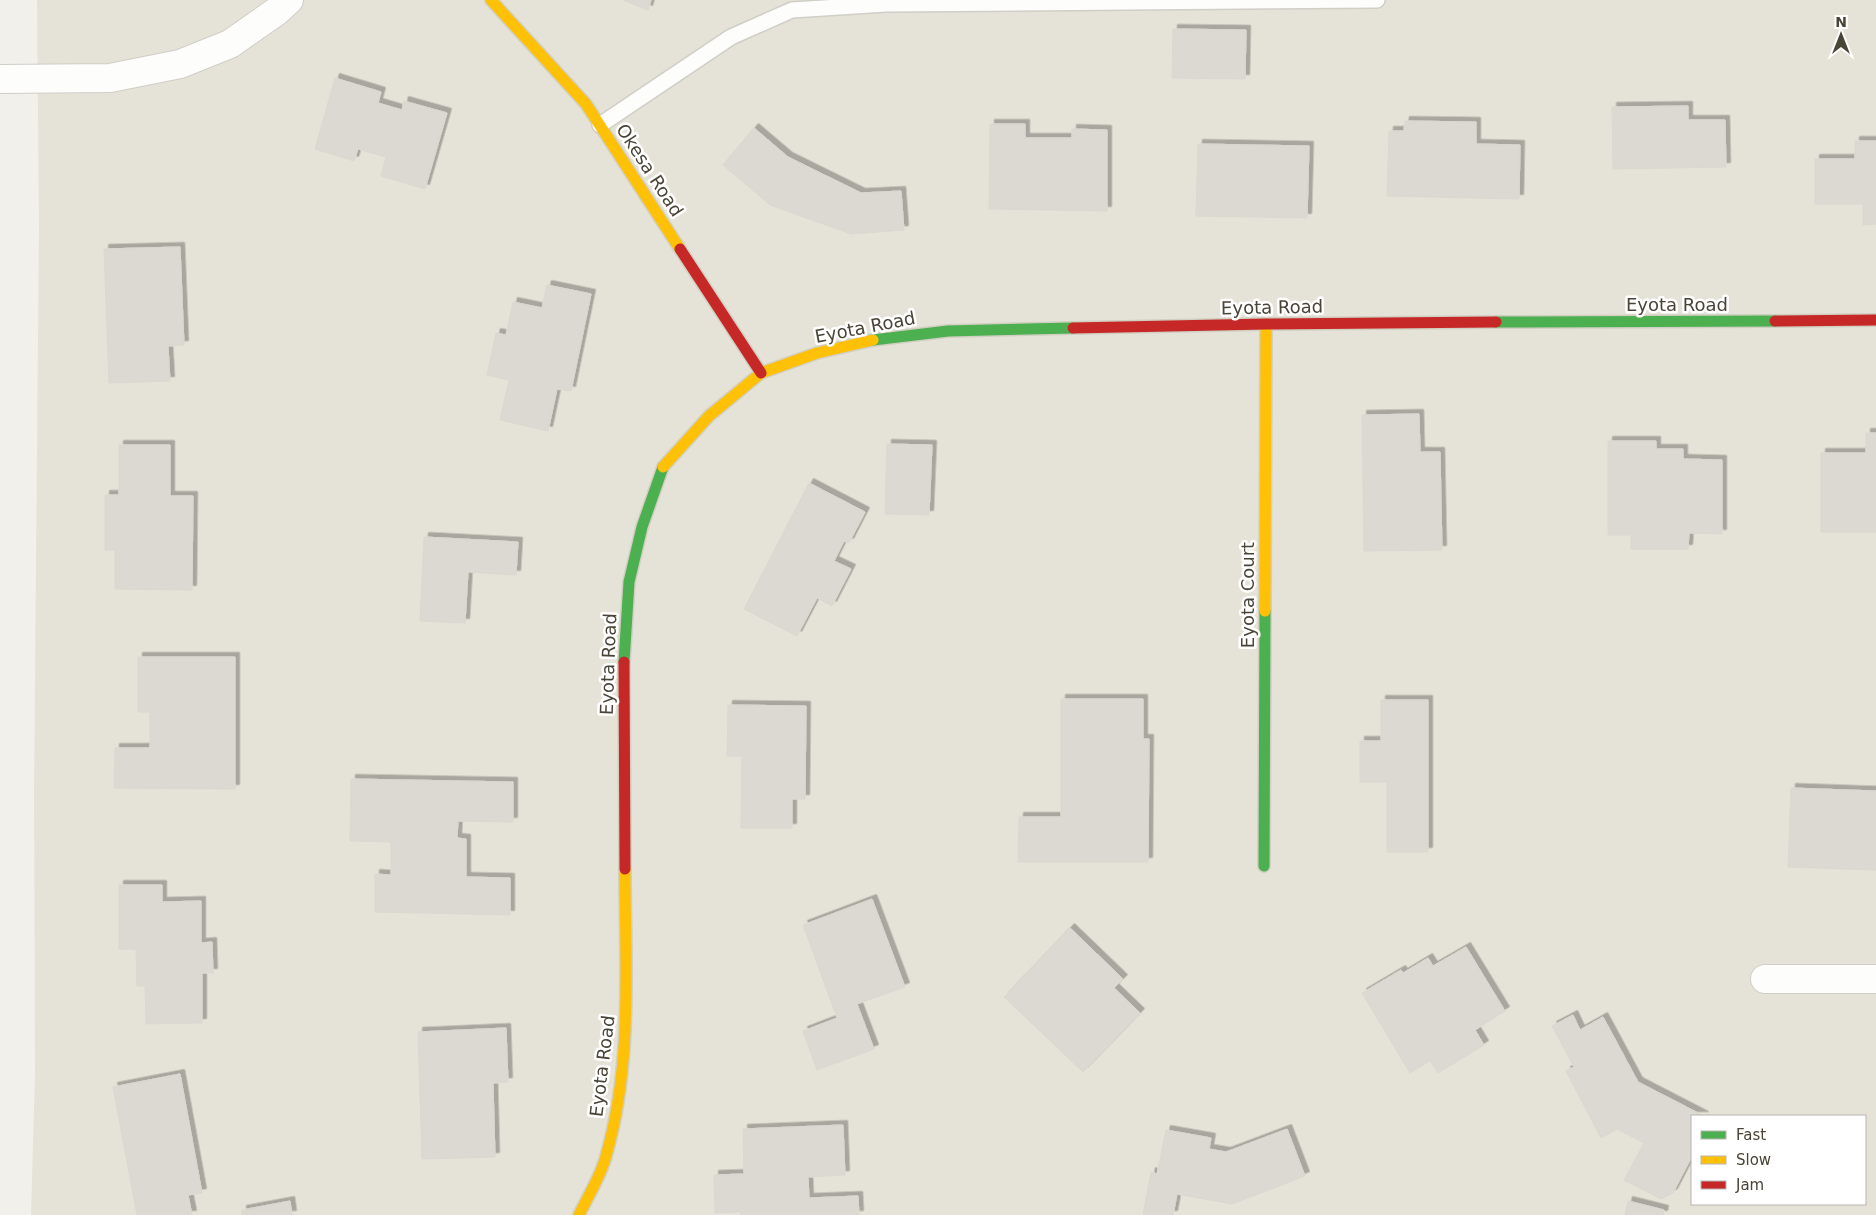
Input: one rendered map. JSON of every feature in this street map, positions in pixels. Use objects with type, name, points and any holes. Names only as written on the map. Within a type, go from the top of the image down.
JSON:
[{"type":"street","points":[[0,79],[110,78],[180,64],[230,44],[278,11],[289,0]]},
{"type":"street","name":"Okesa Road","points":[[491,0],[586,104],[761,373]]},
{"type":"street","name":"Eyota Road","points":[[580,1215],[606,1158],[621,1088],[626,1023],[623,678],[629,582],[642,528],[663,468],[709,416],[761,373],[817,353],[879,340],[948,331],[1266,324],[1876,320]]},
{"type":"street","name":"Eyota Court","points":[[1264,866],[1266,324]]},
{"type":"street","points":[[1765,979],[1876,979]]},
{"type":"lane","points":[[600,125],[731,37],[792,10],[886,4],[1377,0]]},
{"type":"shaded area","points":[[37,0],[1876,0],[1876,1215],[31,1215],[35,1073],[34,792],[39,227]]},
{"type":"building","points":[[623,0],[651,0],[648,10]]},
{"type":"building","points":[[1173,29],[1246,30],[1245,79],[1172,78]]},
{"type":"building","points":[[335,78],[381,92],[378,103],[402,110],[404,101],[447,113],[425,189],[381,176],[386,157],[358,149],[354,161],[315,149]]},
{"type":"building","points":[[1688,106],[1688,120],[1725,120],[1726,167],[1613,169],[1612,107]]},
{"type":"building","points":[[1405,121],[1476,122],[1476,144],[1520,145],[1519,199],[1387,196],[1389,131],[1404,131]]},
{"type":"building","points":[[990,124],[1025,124],[1025,138],[1072,138],[1072,129],[1107,130],[1107,211],[989,209]]},
{"type":"building","points":[[754,128],[788,157],[861,193],[901,191],[904,230],[851,234],[770,205],[723,165]]},
{"type":"building","points":[[1855,141],[1876,141],[1876,224],[1863,225],[1863,204],[1815,204],[1815,159],[1855,159]]},
{"type":"building","points":[[1198,144],[1309,146],[1307,218],[1196,216]]},
{"type":"building","points":[[180,247],[184,345],[168,346],[170,381],[109,383],[104,249]]},
{"type":"building","points":[[547,285],[591,294],[571,391],[557,389],[548,431],[500,420],[509,380],[487,375],[496,333],[506,335],[513,302],[542,308]]},
{"type":"building","points":[[1419,414],[1420,452],[1440,452],[1442,550],[1364,551],[1362,415]]},
{"type":"building","points":[[1866,433],[1876,433],[1876,532],[1821,532],[1821,453],[1866,453]]},
{"type":"building","points":[[1608,441],[1656,441],[1656,449],[1683,449],[1683,459],[1722,460],[1722,534],[1689,533],[1688,549],[1631,549],[1631,535],[1608,535]]},
{"type":"building","points":[[887,444],[932,445],[929,515],[885,514]]},
{"type":"building","points":[[119,445],[170,445],[170,496],[193,496],[192,590],[115,589],[115,550],[105,550],[105,495],[119,495]]},
{"type":"building","points":[[809,483],[865,512],[849,543],[844,541],[834,561],[851,569],[832,606],[817,598],[797,636],[744,609]]},
{"type":"building","points":[[424,537],[518,542],[516,575],[468,572],[465,623],[420,621]]},
{"type":"building","points":[[138,657],[235,657],[235,789],[114,788],[115,748],[150,748],[150,712],[138,712]]},
{"type":"building","points":[[1061,699],[1143,699],[1143,739],[1149,739],[1148,862],[1018,862],[1019,817],[1061,817]]},
{"type":"building","points":[[1381,700],[1428,700],[1428,852],[1387,852],[1387,782],[1360,782],[1360,741],[1381,741]]},
{"type":"building","points":[[728,705],[806,706],[805,799],[792,799],[792,828],[741,828],[742,756],[727,756]]},
{"type":"building","points":[[351,779],[513,782],[513,822],[458,821],[457,838],[466,839],[466,877],[510,878],[510,915],[375,912],[375,874],[391,875],[391,842],[350,841]]},
{"type":"building","points":[[1791,788],[1876,791],[1876,870],[1788,867]]},
{"type":"building","points":[[119,885],[162,885],[162,902],[201,901],[201,943],[212,942],[213,973],[202,973],[202,1023],[146,1024],[145,986],[137,986],[136,949],[119,949]]},
{"type":"building","points":[[872,899],[905,987],[857,1004],[874,1049],[817,1070],[803,1031],[837,1018],[803,925]]},
{"type":"building","points":[[1070,928],[1123,979],[1114,988],[1140,1013],[1083,1072],[1004,997]]},
{"type":"building","points":[[1466,947],[1505,1011],[1475,1030],[1484,1045],[1438,1073],[1430,1061],[1410,1073],[1362,993],[1401,970],[1403,973],[1428,958],[1433,966]]},
{"type":"building","points":[[1573,1015],[1580,1030],[1603,1017],[1638,1082],[1702,1115],[1691,1115],[1691,1158],[1673,1193],[1661,1199],[1624,1180],[1644,1143],[1617,1129],[1601,1138],[1566,1071],[1574,1067],[1552,1026]]},
{"type":"building","points":[[506,1028],[508,1082],[493,1083],[495,1157],[422,1159],[418,1032]]},
{"type":"building","points":[[180,1074],[202,1193],[188,1195],[192,1215],[137,1215],[113,1087]]},
{"type":"building","points":[[843,1125],[845,1175],[808,1177],[809,1198],[858,1196],[859,1215],[741,1215],[741,1212],[715,1213],[714,1175],[744,1174],[743,1129]]},
{"type":"building","points":[[1287,1129],[1305,1176],[1232,1204],[1177,1194],[1173,1215],[1143,1215],[1151,1172],[1157,1174],[1166,1130],[1211,1138],[1209,1149],[1226,1152]]},
{"type":"building","points":[[290,1201],[292,1215],[242,1215],[242,1210]]},
{"type":"building","points":[[1628,1201],[1664,1210],[1663,1215],[1625,1215]]},
{"type":"traffic: fast","points":[[1496,322],[1775,321]]},
{"type":"traffic: fast","points":[[873,340],[948,331],[1073,328]]},
{"type":"traffic: fast","points":[[624,662],[629,582],[642,527],[663,467]]},
{"type":"traffic: fast","points":[[1264,866],[1265,611]]},
{"type":"traffic: slow","points":[[491,0],[586,104],[680,249]]},
{"type":"traffic: slow","points":[[1265,611],[1266,324]]},
{"type":"traffic: slow","points":[[663,467],[709,416],[761,373],[817,353],[873,340]]},
{"type":"traffic: slow","points":[[579,1215],[604,1163],[615,1121],[620,1085],[626,1014],[625,869]]},
{"type":"traffic: jam","points":[[680,249],[761,373]]},
{"type":"traffic: jam","points":[[1775,321],[1876,320]]},
{"type":"traffic: jam","points":[[1073,328],[1496,322]]},
{"type":"traffic: jam","points":[[624,662],[625,869]]}]
